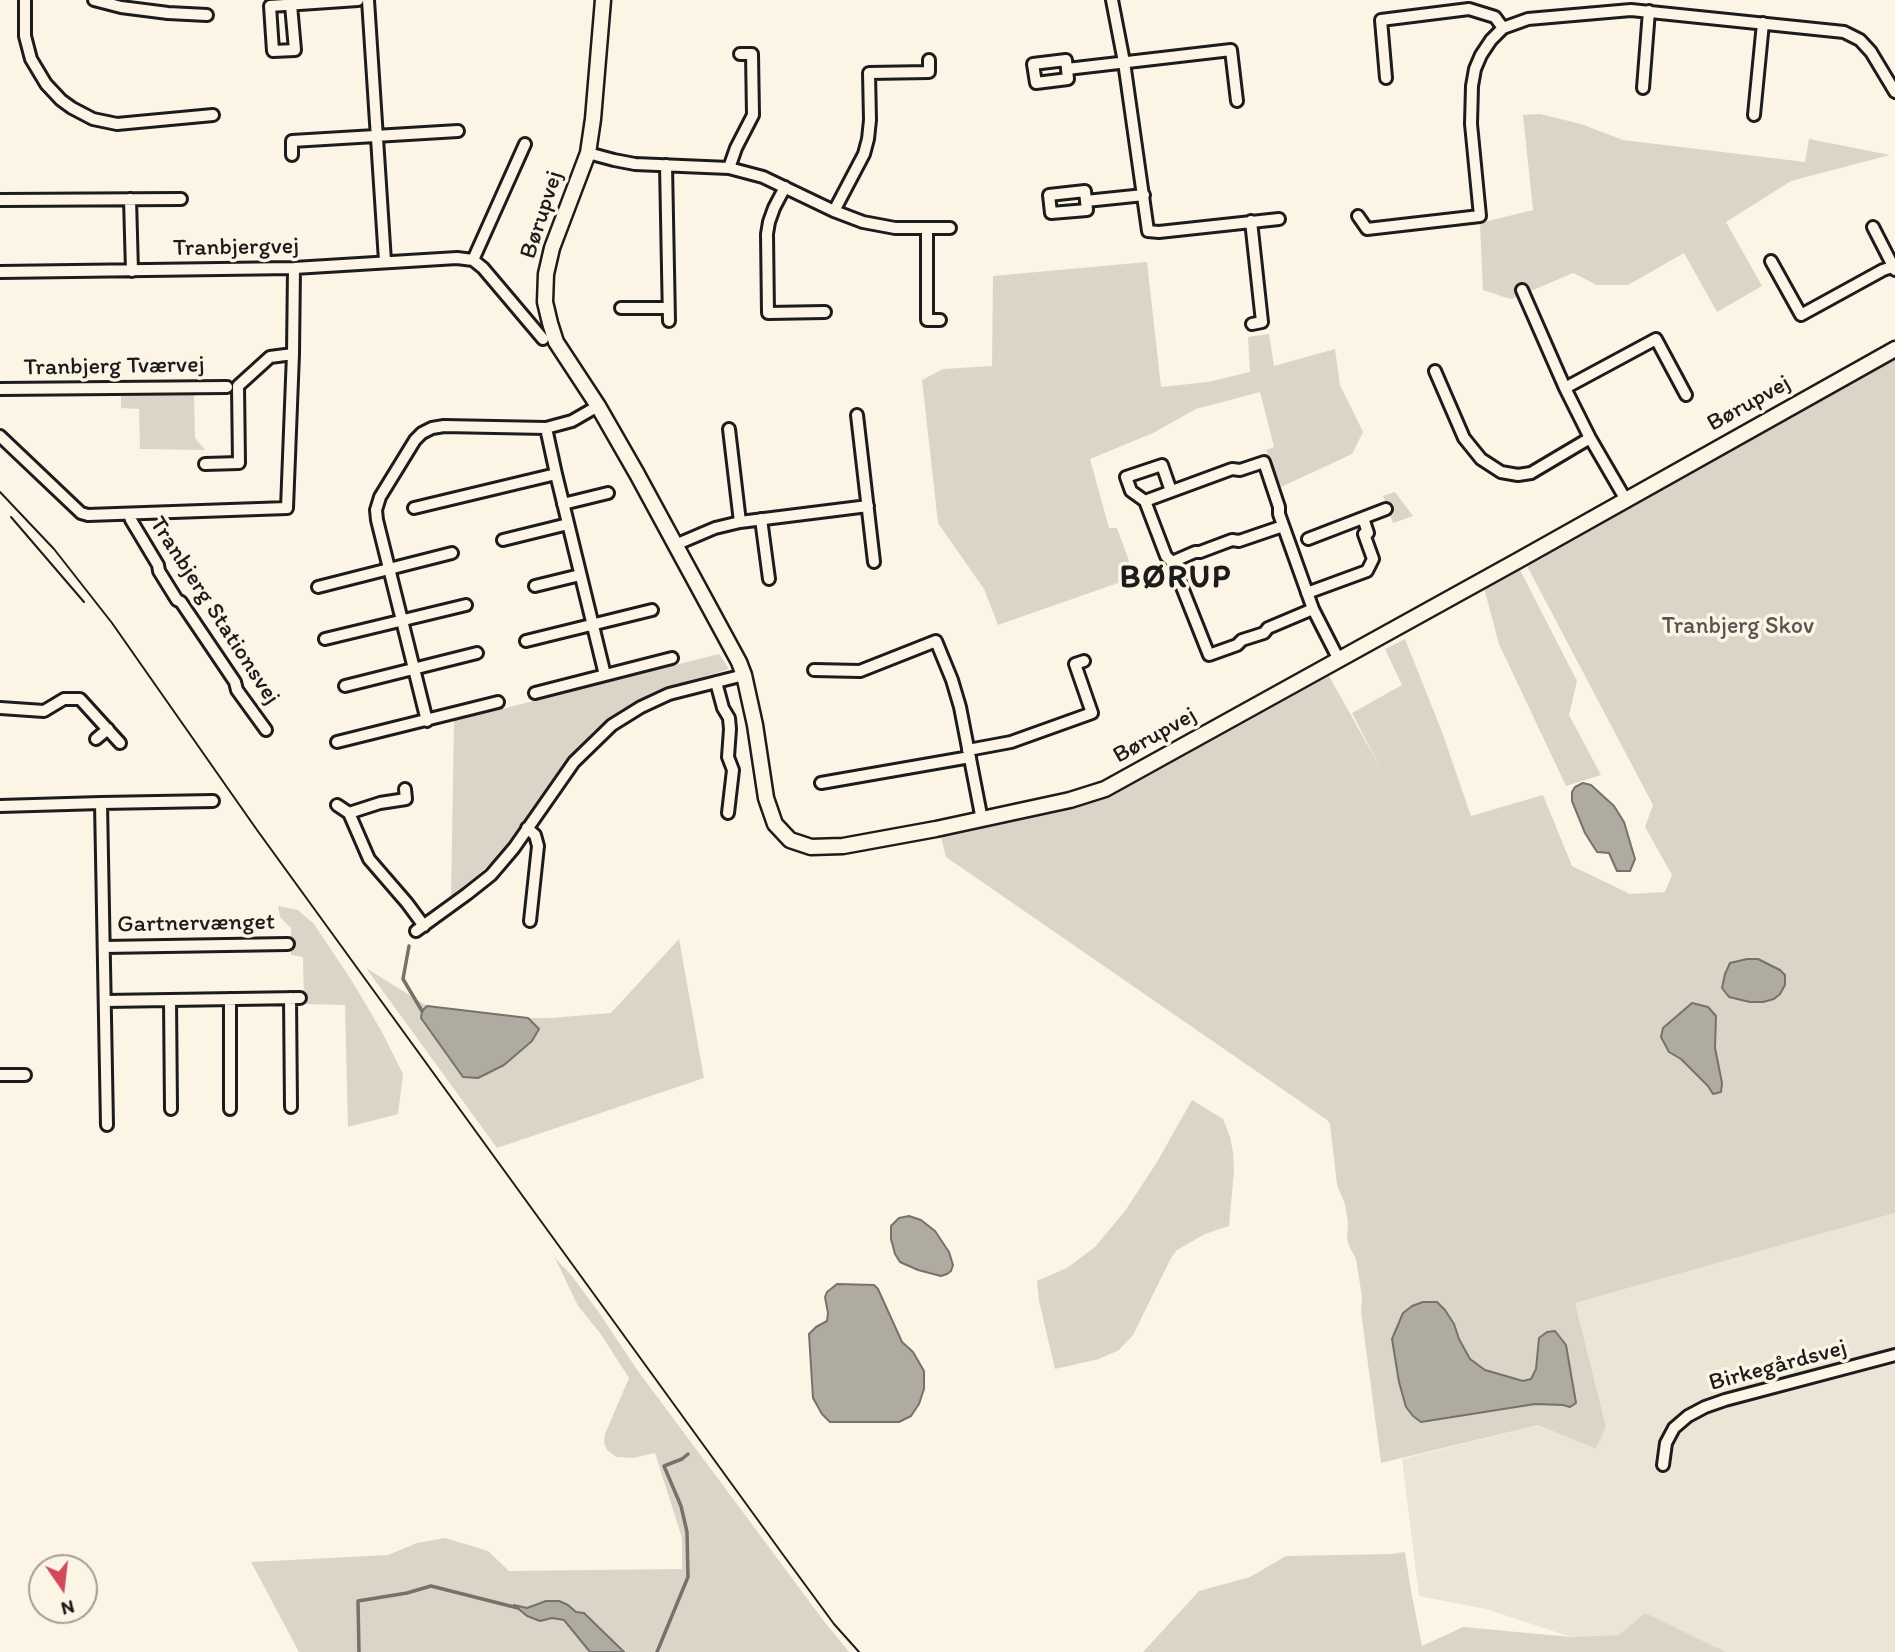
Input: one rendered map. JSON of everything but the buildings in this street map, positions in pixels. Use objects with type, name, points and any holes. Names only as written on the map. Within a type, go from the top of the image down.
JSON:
[{"type":"street","points":[[25,0],[25,36],[31,59],[46,84],[72,108],[93,119],[117,124],[214,115]]},
{"type":"street","points":[[94,0],[156,12],[207,15]]},
{"type":"street","points":[[292,5],[295,50],[273,51],[270,6],[358,0]]},
{"type":"street","points":[[368,0],[385,261]]},
{"type":"street","name":"Børupvej","points":[[603,0],[588,153],[552,248],[546,274],[545,302],[556,341],[637,474],[733,649],[744,675],[766,798],[775,824],[790,839],[811,847],[843,846],[982,820],[1070,800],[1105,789],[1895,349]]},
{"type":"street","points":[[1112,0],[1124,62],[1148,231],[1279,219]]},
{"type":"street","points":[[1358,216],[1367,229],[1480,216],[1471,124],[1475,69],[1491,40],[1503,28],[1528,19],[1631,5],[1649,10],[1844,32],[1860,40],[1871,52],[1895,92]]},
{"type":"street","points":[[1386,78],[1381,20],[1469,9],[1495,17],[1503,28]]},
{"type":"street","points":[[1643,88],[1649,10]]},
{"type":"street","points":[[1754,116],[1763,23]]},
{"type":"street","points":[[1067,69],[1231,50],[1237,102]]},
{"type":"street","points":[[729,168],[753,115],[752,54],[740,54]]},
{"type":"street","points":[[834,211],[864,153],[868,139],[869,73],[929,72],[929,60]]},
{"type":"street","points":[[292,155],[292,141],[458,131]]},
{"type":"street","points":[[526,144],[473,260],[483,268],[543,339]]},
{"type":"street","name":"Børupvej","points":[[588,153],[635,164],[729,168],[763,177],[863,222],[895,228],[950,228]]},
{"type":"street","points":[[666,165],[669,321]]},
{"type":"street","points":[[785,187],[771,215],[767,234],[768,313],[825,312]]},
{"type":"street","points":[[1086,201],[1144,195]]},
{"type":"street","points":[[130,199],[132,271]]},
{"type":"street","points":[[0,200],[181,199]]},
{"type":"street","points":[[1251,221],[1262,322],[1252,324]]},
{"type":"street","points":[[927,228],[927,320],[940,320]]},
{"type":"street","points":[[1771,261],[1801,315],[1883,270],[1894,268],[1873,228]]},
{"type":"street","name":"Tranbjergvej","points":[[0,272],[294,268],[385,261],[457,258],[473,260]]},
{"type":"street","name":"Tranbjerg Stationsvej","points":[[0,436],[81,513],[88,515],[287,509],[294,268]]},
{"type":"street","points":[[1522,290],[1565,388],[1590,438],[1626,499]]},
{"type":"street","points":[[621,308],[668,308]]},
{"type":"street","name":"Børupvej","points":[[1565,388],[1656,339],[1686,395]]},
{"type":"street","points":[[205,464],[239,464],[238,386],[270,357],[293,354]]},
{"type":"street","points":[[1435,371],[1464,438],[1481,459],[1501,472],[1518,475],[1531,473],[1590,438]]},
{"type":"street","name":"Tranbjerg Tværvej","points":[[0,389],[227,387]]},
{"type":"street","points":[[426,721],[376,520],[380,497],[415,440],[432,428],[546,428],[572,421],[597,406]]},
{"type":"street","points":[[857,415],[874,562]]},
{"type":"street","points":[[546,428],[605,675]]},
{"type":"street","points":[[729,429],[740,522]]},
{"type":"street","points":[[1145,501],[1232,470],[1264,462],[1279,514],[1313,609],[1339,660]]},
{"type":"street","points":[[1171,491],[1162,465],[1126,477],[1131,491],[1145,501],[1209,655],[1237,645],[1242,640],[1264,633],[1269,628],[1313,609]]},
{"type":"street","points":[[414,508],[556,474]]},
{"type":"street","points":[[563,504],[608,493]]},
{"type":"street","points":[[675,545],[715,528],[740,522],[868,506]]},
{"type":"street","points":[[1308,539],[1386,509]]},
{"type":"street","name":"Tranbjerg Stationsvej","points":[[129,513],[177,600],[181,602],[266,730]]},
{"type":"street","points":[[1307,593],[1367,571],[1373,558],[1364,534],[1368,533],[1363,518]]},
{"type":"street","points":[[761,519],[769,579]]},
{"type":"street","points":[[503,540],[568,524]]},
{"type":"street","points":[[1172,562],[1232,540],[1239,541],[1283,526]]},
{"type":"street","points":[[318,587],[452,553]]},
{"type":"street","points":[[535,586],[580,575]]},
{"type":"street","points":[[325,639],[466,605]]},
{"type":"street","points":[[526,641],[652,610]]},
{"type":"street","points":[[814,670],[860,671],[936,642],[960,707],[982,820]]},
{"type":"street","points":[[345,686],[477,653]]},
{"type":"street","points":[[535,692],[672,658]]},
{"type":"street","name":"Børupvej","points":[[821,783],[969,753],[1011,742],[1092,713],[1074,664],[1084,661]]},
{"type":"street","points":[[337,805],[349,813],[369,859],[407,903],[420,928],[491,875],[514,848],[574,762],[612,725],[669,694],[744,675]]},
{"type":"street","points":[[716,682],[723,708],[729,718],[728,757],[733,770],[728,813]]},
{"type":"street","points":[[0,708],[44,710],[64,699],[80,699],[120,743]]},
{"type":"street","points":[[337,743],[498,702]]},
{"type":"street","points":[[96,739],[108,729]]},
{"type":"street","points":[[349,813],[380,803],[406,799],[405,789]]},
{"type":"street","points":[[0,806],[213,801]]},
{"type":"street","name":"Gartnervænget","points":[[101,803],[107,1125]]},
{"type":"street","points":[[527,828],[535,835],[538,846],[530,921]]},
{"type":"street","name":"Gartnervænget","points":[[104,947],[288,944]]},
{"type":"street","points":[[105,1001],[295,998],[292,1107]]},
{"type":"street","points":[[230,999],[230,1109]]},
{"type":"street","points":[[170,1000],[171,1109]]},
{"type":"street","points":[[0,1075],[25,1075]]},
{"type":"street","name":"Birkegårdsvej","points":[[1663,1465],[1666,1443],[1674,1428],[1705,1407],[1895,1355]]},
{"type":"shaded area","points":[[1583,783],[1591,785],[1614,806],[1624,822],[1635,859],[1630,871],[1617,871],[1609,853],[1597,852],[1585,833],[1572,801],[1575,787]]},
{"type":"shaded area","points":[[1758,959],[1785,975],[1785,985],[1774,999],[1750,1002],[1729,997],[1722,988],[1730,963]]},
{"type":"shaded area","points":[[1692,1003],[1708,1007],[1716,1016],[1715,1048],[1722,1083],[1721,1092],[1713,1094],[1681,1059],[1669,1052],[1661,1037],[1663,1028]]},
{"type":"shaded area","points":[[427,1006],[528,1018],[539,1029],[532,1041],[504,1065],[478,1078],[463,1077],[421,1018],[422,1011]]},
{"type":"shaded area","points":[[1895,1213],[1895,1652],[1726,1652],[1645,1614],[1619,1635],[1571,1637],[1486,1609],[1419,1596],[1402,1459],[1538,1425],[1596,1449],[1606,1427],[1575,1303]]},
{"type":"shaded area","points":[[909,1216],[921,1220],[935,1231],[949,1252],[953,1265],[947,1274],[941,1276],[900,1262],[891,1239],[891,1226],[899,1218]]},
{"type":"shaded area","points":[[837,1284],[874,1285],[878,1289],[902,1342],[913,1352],[924,1371],[924,1389],[911,1416],[899,1422],[830,1422],[813,1398],[809,1334],[827,1321],[825,1297]]},
{"type":"shaded area","points":[[1423,1302],[1437,1302],[1445,1310],[1470,1359],[1485,1370],[1523,1381],[1531,1379],[1536,1369],[1539,1338],[1547,1332],[1555,1331],[1566,1345],[1576,1403],[1570,1407],[1535,1404],[1421,1422],[1406,1407],[1392,1339],[1403,1313]]},
{"type":"shaded area","points":[[546,1601],[559,1601],[576,1612],[584,1613],[624,1652],[590,1652],[564,1620],[552,1618],[540,1621],[527,1616],[514,1605],[527,1608]]},
{"type":"green space","points":[[1540,114],[1581,124],[1623,140],[1805,162],[1809,139],[1890,155],[1791,181],[1726,222],[1762,286],[1717,312],[1684,253],[1628,285],[1597,285],[1573,273],[1512,299],[1483,290],[1480,223],[1533,210],[1523,115]]},
{"type":"green space","points":[[1147,262],[1161,387],[1208,382],[1250,372],[1248,337],[1269,334],[1274,366],[1335,349],[1340,385],[1363,432],[1352,454],[1281,487],[1266,450],[1274,447],[1260,392],[1196,409],[1153,433],[1090,459],[1109,528],[1117,528],[1135,577],[998,625],[984,589],[938,523],[922,380],[943,369],[992,366],[993,276]]},
{"type":"green space","name":"Tranbjerg Skov","points":[[1895,359],[1895,1213],[1575,1303],[1606,1427],[1596,1449],[1538,1425],[1381,1463],[1361,1311],[1362,1297],[1356,1259],[1347,1238],[1345,1204],[1337,1185],[1330,1124],[946,857],[941,837],[1077,807],[1115,794],[1329,676],[1381,769],[1352,713],[1402,685],[1385,649],[1405,639],[1442,732],[1471,816],[1543,795],[1572,866],[1630,894],[1665,892],[1672,875],[1645,827],[1653,805],[1526,564]],"holes":[[[1716,1016],[1715,1048],[1722,1083],[1713,1094],[1681,1059],[1669,1052],[1663,1028],[1673,1020]]]},
{"type":"green space","points":[[121,392],[194,392],[195,438],[205,450],[140,449],[139,409],[121,408]]},
{"type":"green space","points":[[1395,492],[1413,516],[1393,523],[1383,496]]},
{"type":"green space","points":[[1519,568],[1577,681],[1569,715],[1601,775],[1566,786],[1499,644],[1484,588]]},
{"type":"green space","points":[[719,654],[729,669],[654,692],[618,712],[593,732],[567,761],[503,852],[451,899],[454,721]]},
{"type":"green space","points":[[278,906],[298,910],[314,924],[382,1032],[403,1074],[398,1114],[348,1127],[345,1005],[304,1004],[303,957],[291,955],[291,928],[280,917]]},
{"type":"green space","points":[[679,939],[704,1078],[497,1148],[366,968],[427,1006],[422,1011],[538,1029],[528,1018],[611,1013]]},
{"type":"green space","points":[[1192,1100],[1223,1119],[1230,1137],[1234,1170],[1229,1226],[1205,1234],[1177,1250],[1133,1335],[1119,1350],[1099,1359],[1055,1369],[1037,1281],[1067,1268],[1095,1247],[1125,1211]]},
{"type":"green space","points":[[555,1258],[572,1276],[638,1371],[849,1652],[624,1652],[584,1613],[576,1613],[559,1601],[546,1601],[527,1608],[516,1606],[540,1621],[552,1618],[564,1620],[590,1652],[299,1652],[251,1562],[388,1555],[417,1543],[445,1538],[488,1551],[509,1571],[682,1569],[682,1538],[655,1453],[633,1458],[616,1457],[607,1450],[604,1443],[605,1434],[629,1378],[600,1333],[578,1306]]},
{"type":"green space","points":[[1405,1552],[1422,1646],[1463,1627],[1571,1637],[1619,1635],[1645,1613],[1726,1652],[1143,1652],[1199,1591],[1250,1577],[1286,1556]]},
{"type":"waterway","points":[[409,946],[403,979],[422,1011]]},
{"type":"waterway","points":[[657,1652],[688,1577],[687,1532],[681,1506],[664,1466],[688,1454]]},
{"type":"waterway","points":[[359,1652],[358,1601],[431,1586],[518,1608]]},
{"type":"tram line","points":[[0,492],[54,549],[112,623],[257,830],[784,1556],[834,1624],[859,1652]]},
{"type":"tram line","points":[[11,517],[84,602]]},
{"type":"district","name":"BØRUP","points":[[1176,579]]}]
